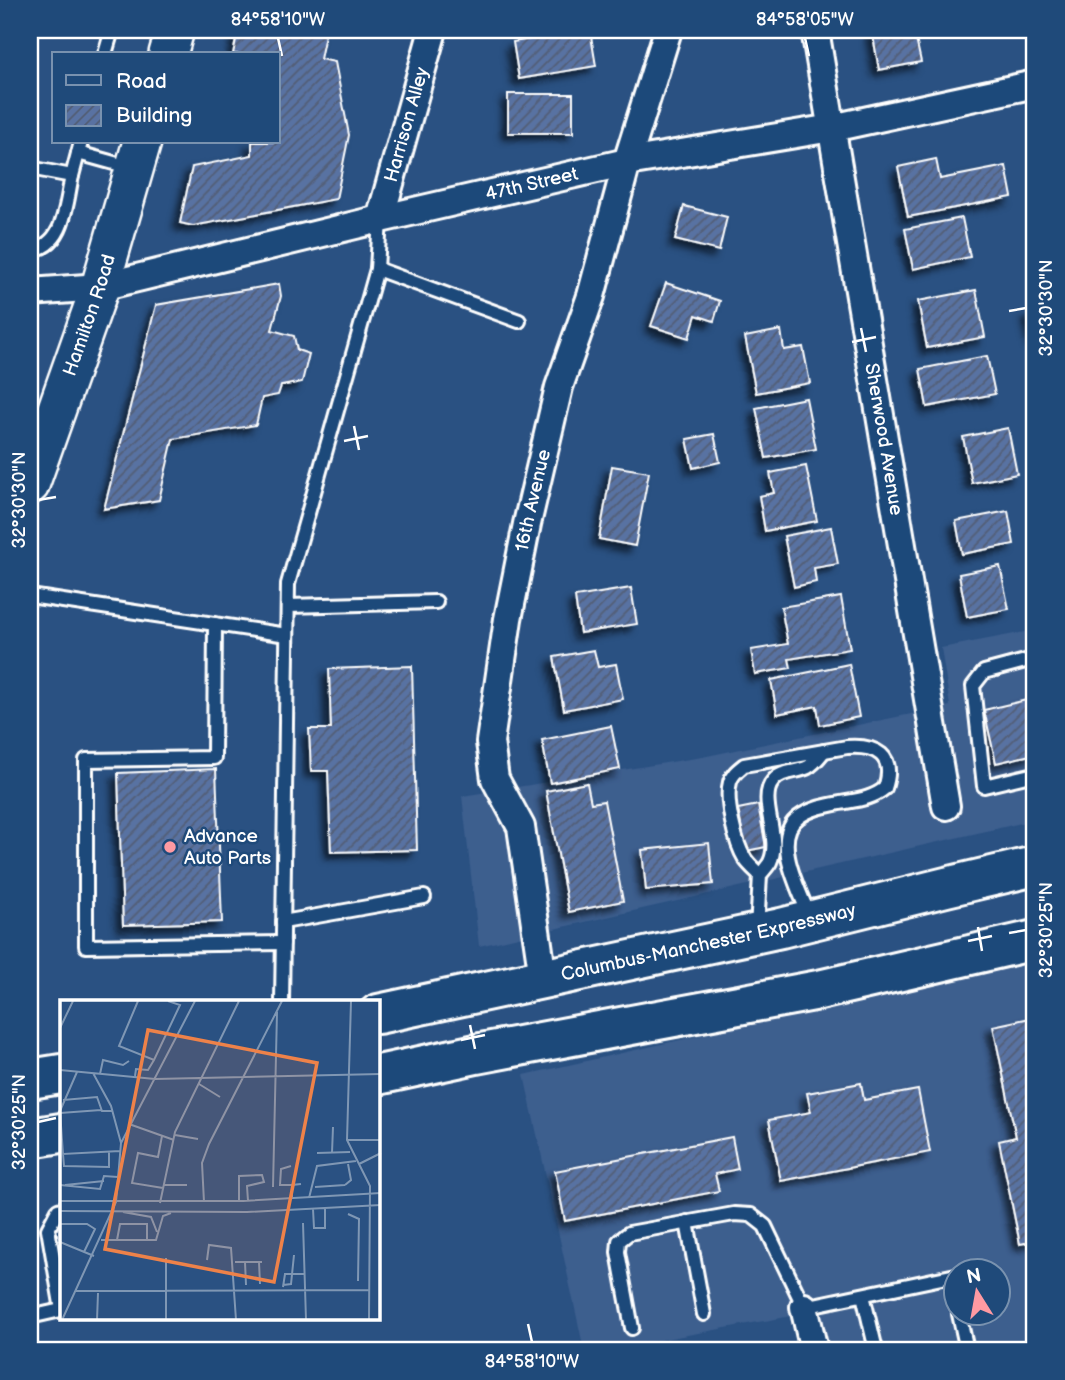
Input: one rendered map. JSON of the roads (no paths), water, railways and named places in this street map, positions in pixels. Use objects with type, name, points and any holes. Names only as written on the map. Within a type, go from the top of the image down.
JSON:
[{"type":"main road","name":"Columbus-Manchester Expressway","points":[[380,1014],[756,933],[1035,866]]},
{"type":"main road","points":[[380,1076],[475,1054],[819,990],[1035,940]]},
{"type":"main road","points":[[30,1079],[60,1074]]},
{"type":"main road","points":[[30,1138],[60,1133]]},
{"type":"street","points":[[169,52],[175,30]]},
{"type":"street","name":"Harrison Alley","points":[[380,219],[433,30]]},
{"type":"street","name":"16th Avenue","points":[[543,978],[521,827],[495,779],[490,741],[508,619],[559,387],[591,296],[627,162],[668,30]]},
{"type":"street","name":"Sherwood Avenue","points":[[815,30],[946,806]]},
{"type":"street","name":"47th Street","points":[[30,292],[100,287],[627,162],[832,128],[1035,84]]},
{"type":"street","name":"Hamilton Road","points":[[30,485],[100,287],[139,155]]},
{"type":"street","points":[[804,1307],[814,1350]]},
{"type":"lane","points":[[106,52],[112,30]]},
{"type":"lane","points":[[30,250],[51,241],[61,225],[80,147],[139,155]]},
{"type":"lane","points":[[30,168],[72,176]]},
{"type":"lane","points":[[282,1000],[288,584],[377,269],[380,219]]},
{"type":"lane","points":[[377,269],[519,321]]},
{"type":"lane","points":[[30,596],[287,635]]},
{"type":"lane","points":[[288,606],[436,603]]},
{"type":"lane","points":[[215,624],[214,758],[86,760],[86,946],[283,943]]},
{"type":"lane","points":[[1033,659],[984,672],[973,687],[984,786],[1035,774]]},
{"type":"lane","points":[[760,875],[747,863],[740,850],[728,799],[730,781],[735,772],[744,765],[847,747],[863,746],[877,751],[885,758],[889,767],[885,788],[875,796],[812,809],[797,817],[788,828],[787,858],[812,920]]},
{"type":"lane","points":[[756,933],[760,875],[771,861],[773,848],[774,835],[768,790],[773,779],[783,773],[808,767],[824,751]]},
{"type":"lane","points":[[284,922],[424,897]]},
{"type":"lane","points":[[60,1209],[48,1229],[60,1298]]},
{"type":"lane","points":[[632,1328],[618,1252],[619,1241],[629,1233],[734,1214],[751,1215],[765,1226],[804,1307],[942,1278]]},
{"type":"lane","points":[[687,1222],[705,1314]]},
{"type":"lane","points":[[863,1294],[876,1350]]},
{"type":"lane","points":[[30,1317],[60,1310]]},
{"type":"lane","points":[[962,1328],[967,1350]]},
{"type":"place","name":"Advance Auto Parts","points":[[170,847]]}]
